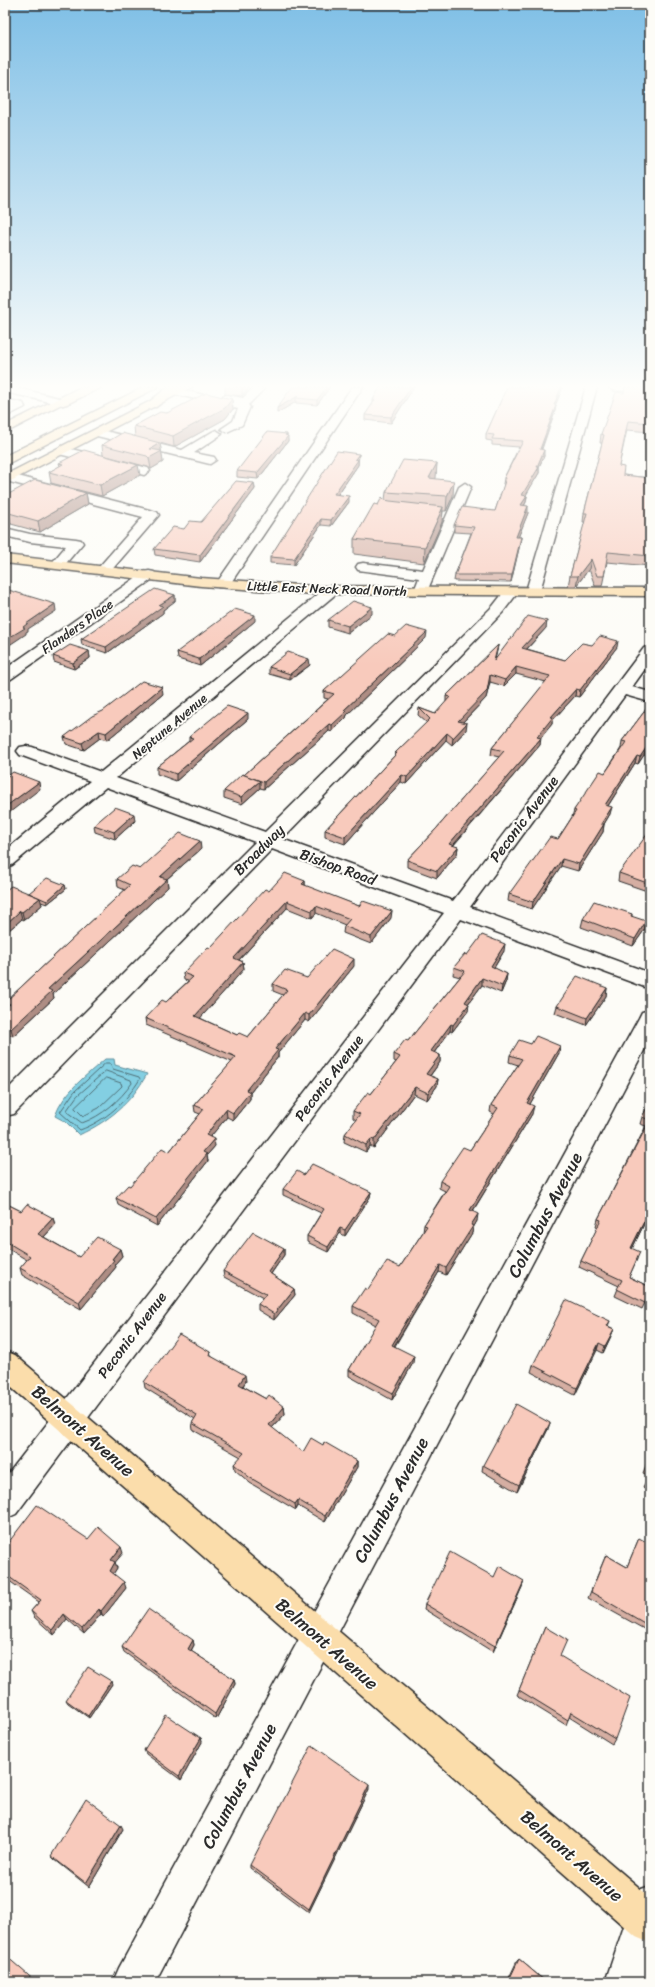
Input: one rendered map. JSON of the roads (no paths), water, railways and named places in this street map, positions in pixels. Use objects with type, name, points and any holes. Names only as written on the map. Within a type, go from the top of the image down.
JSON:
[{"type":"main road","name":"Little East Neck Road North","points":[[5,559],[223,584],[332,590],[421,592],[650,592]]},
{"type":"main road","name":"Belmont Avenue","points":[[5,1364],[319,1637],[648,1916]]},
{"type":"street","points":[[10,480],[152,515],[104,570]]},
{"type":"street","points":[[223,584],[295,480]]},
{"type":"street","points":[[532,591],[565,480]]},
{"type":"street","points":[[421,592],[465,487]]},
{"type":"street","points":[[437,516],[452,518]]},
{"type":"street","points":[[5,532],[30,538],[76,543],[57,564]]},
{"type":"street","points":[[363,567],[428,575]]},
{"type":"street","name":"Flanders Place","points":[[5,676],[149,575]]},
{"type":"street","name":"Neptune Avenue","points":[[5,861],[332,590]]},
{"type":"street","name":"Broadway","points":[[5,1107],[498,609],[512,591]]},
{"type":"street","name":"Peconic Avenue","points":[[5,1503],[457,910],[650,651]]},
{"type":"street","points":[[621,689],[650,697]]},
{"type":"street","name":"Bishop Road","points":[[26,751],[650,981]]},
{"type":"street","name":"Columbus Avenue","points":[[133,1982],[650,1018]]},
{"type":"street","points":[[625,1982],[648,1916]]},
{"type":"water","points":[[105,1059],[114,1059],[115,1065],[147,1074],[134,1094],[118,1110],[100,1124],[79,1135],[66,1122],[55,1116],[59,1107],[70,1091]]}]
